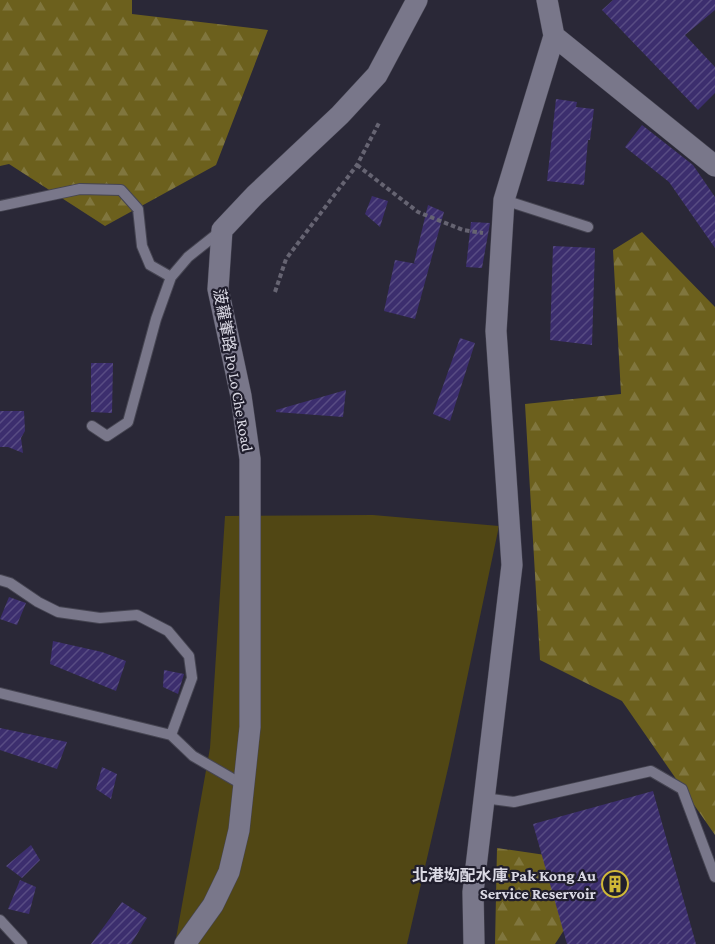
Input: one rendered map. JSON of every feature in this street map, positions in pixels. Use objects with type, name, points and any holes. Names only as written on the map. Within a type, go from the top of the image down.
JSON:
[{"type":"street","points":[[222,230],[255,195],[340,116],[377,75],[417,0]]},
{"type":"street","points":[[474,944],[473,892],[512,565],[496,331],[501,236],[504,200],[554,36],[547,0]]},
{"type":"street","points":[[554,36],[715,166]]},
{"type":"street","name":"菠蘿輋路 Po Lo Che Road","points":[[185,944],[213,905],[229,872],[240,830],[250,727],[250,459],[241,396],[218,289],[222,230]]},
{"type":"lane","points":[[0,206],[80,189],[121,190],[138,209],[142,246],[150,265],[171,277]]},
{"type":"lane","points":[[504,200],[588,227]]},
{"type":"lane","points":[[92,426],[107,436],[128,422],[156,319],[171,277],[188,256],[222,230]]},
{"type":"lane","points":[[0,580],[10,583],[58,612],[100,618],[137,615],[168,631],[189,656],[192,678],[171,735]]},
{"type":"lane","points":[[0,693],[171,735],[193,756],[245,787]]},
{"type":"lane","points":[[484,798],[514,802],[651,771],[682,789],[715,877]]},
{"type":"lane","points":[[0,920],[22,944]]},
{"type":"path","points":[[275,292],[286,260],[357,165],[380,121]]},
{"type":"path","points":[[357,165],[418,212],[463,230],[501,236]]},
{"type":"shaded area","points":[[373,515],[499,526],[449,764],[407,944],[175,944],[210,748],[225,516]]},
{"type":"green space","points":[[0,0],[132,0],[132,14],[268,30],[216,165],[105,226],[9,164],[0,166]]},
{"type":"green space","points":[[642,232],[715,307],[715,835],[622,701],[540,660],[525,404],[621,394],[613,250]]},
{"type":"green space","points":[[497,848],[559,857],[579,907],[555,944],[495,944]]},
{"type":"building","points":[[613,0],[715,0],[715,10],[685,35],[715,67],[715,93],[698,110],[602,10]]},
{"type":"building","points":[[556,99],[577,102],[576,107],[594,109],[590,140],[588,140],[584,185],[547,181]]},
{"type":"building","points":[[642,125],[693,165],[715,197],[715,248],[669,182],[625,147]]},
{"type":"building","points":[[372,196],[388,201],[380,227],[365,214]]},
{"type":"building","points":[[428,205],[444,212],[415,319],[384,311],[395,260],[417,264],[414,263]]},
{"type":"building","points":[[471,222],[490,223],[482,268],[466,267]]},
{"type":"building","points":[[553,246],[595,248],[592,345],[550,340]]},
{"type":"building","points":[[460,338],[475,343],[450,421],[433,414]]},
{"type":"building","points":[[91,363],[113,363],[112,413],[91,412]]},
{"type":"building","points":[[346,390],[343,417],[276,412],[276,410]]},
{"type":"building","points":[[0,411],[24,411],[25,431],[21,438],[23,453],[8,447],[0,447]]},
{"type":"building","points":[[9,597],[26,603],[17,625],[0,619]]},
{"type":"building","points":[[53,641],[102,652],[126,661],[116,691],[50,664]]},
{"type":"building","points":[[164,670],[184,674],[178,694],[163,687]]},
{"type":"building","points":[[0,728],[67,742],[57,769],[0,750]]},
{"type":"building","points":[[102,767],[117,774],[111,799],[96,789]]},
{"type":"building","name":"北港㘭配水庫 Pak Kong Au Service Reservoir","points":[[653,791],[696,944],[567,944],[533,824]]},
{"type":"building","points":[[31,845],[40,860],[22,878],[6,866]]},
{"type":"building","points":[[20,880],[36,887],[29,914],[8,909]]},
{"type":"building","points":[[122,902],[147,918],[131,944],[91,944]]},
{"type":"place","name":"北港㘭配水庫 Pak Kong Au Service Reservoir","points":[[615,884]]}]
